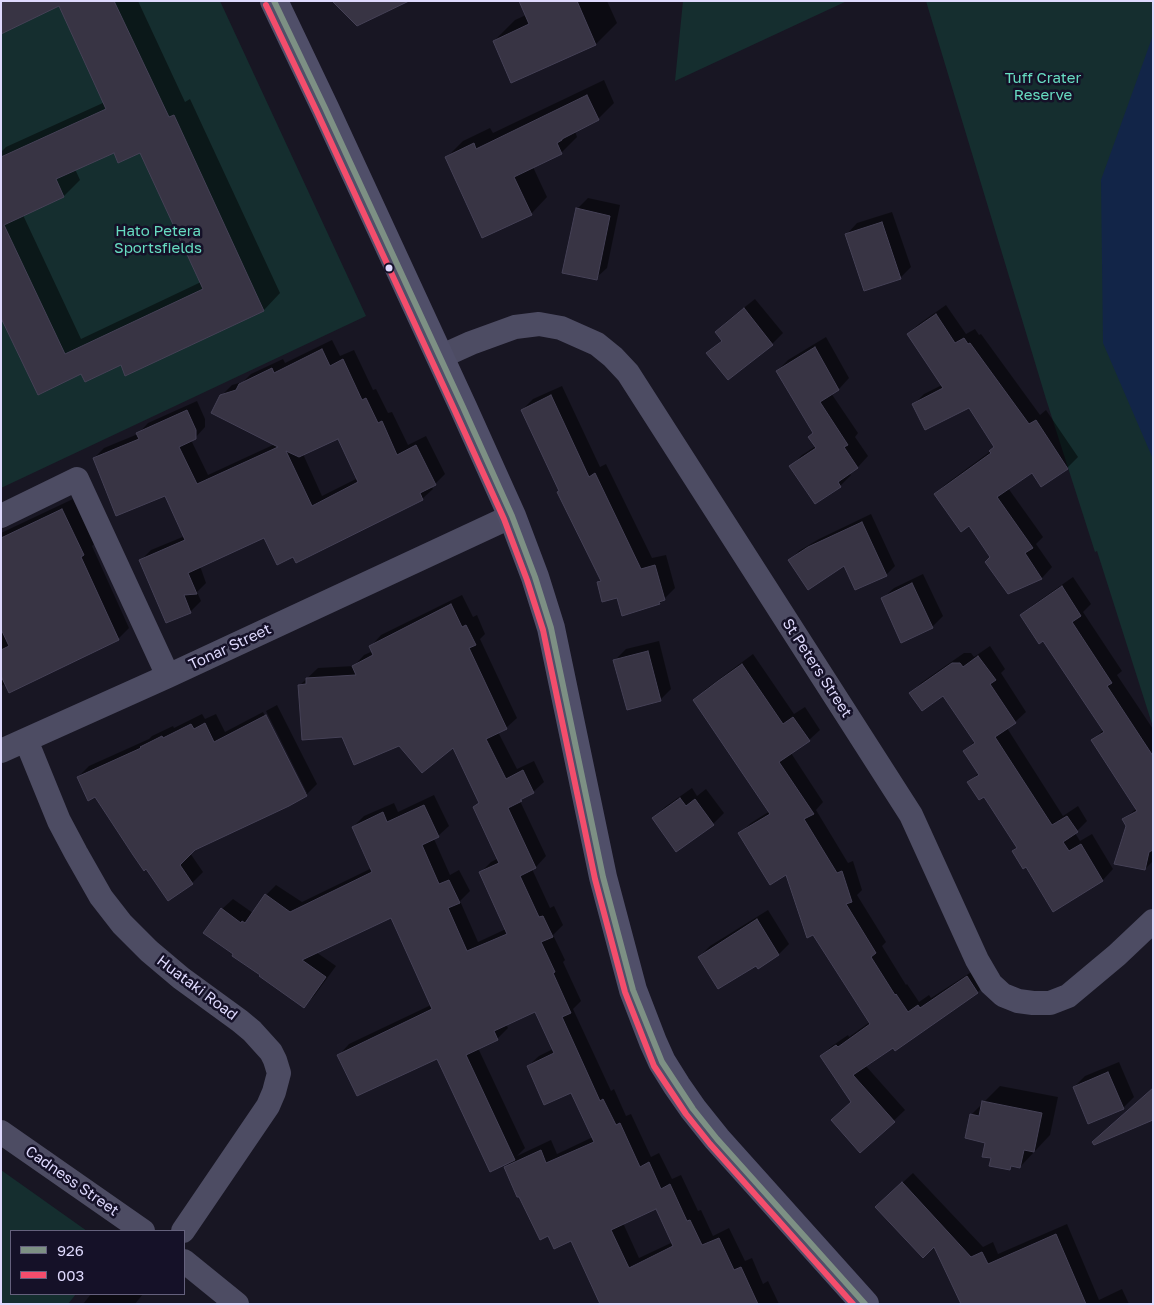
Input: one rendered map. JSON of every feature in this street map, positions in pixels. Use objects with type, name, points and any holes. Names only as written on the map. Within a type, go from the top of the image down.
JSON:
[{"type":"main road","points":[[274,1],[440,357],[512,516],[536,577],[551,628],[603,877],[633,990],[662,1062],[693,1109],[717,1139],[865,1304]]},
{"type":"street","name":"St Peters Street","points":[[440,357],[515,327],[539,324],[560,328],[597,344],[628,373],[911,815],[977,960],[991,984],[1003,995],[1018,1001],[1033,1003],[1050,1003],[1068,996],[1117,955],[1153,921]]},
{"type":"street","points":[[1,516],[77,480],[168,676]]},
{"type":"street","name":"Tonar Street","points":[[1,751],[168,676],[512,516]]},
{"type":"street","name":"Huataki Road","points":[[26,740],[59,821],[76,854],[101,897],[122,924],[180,978],[252,1031],[271,1052],[275,1060],[278,1073],[274,1092],[268,1106],[184,1230]]},
{"type":"street","name":"Cadness Street","points":[[1,1132],[143,1230]]},
{"type":"street","points":[[185,1262],[237,1304]]},
{"type":"green space","name":"Hato Petera Sportsfields","points":[[1,1],[220,1],[366,316],[1,488]]},
{"type":"green space","points":[[683,1],[847,1],[675,81]]},
{"type":"green space","name":"Tuff Crater Reserve","points":[[926,1],[1153,1],[1153,727],[1046,399]]},
{"type":"green space","points":[[1,1170],[86,1230],[10,1230],[10,1295],[75,1295],[68,1304],[1,1304]]},
{"type":"water","points":[[1153,35],[1153,459],[1103,343],[1101,180]]},
{"type":"building","points":[[1,1],[114,1],[169,117],[174,115],[264,311],[125,376],[121,365],[85,382],[81,374],[38,395],[1,318],[1,157],[106,109],[59,6],[1,34]],"holes":[[[114,153],[118,163],[140,153],[203,289],[65,354],[4,225],[64,197],[56,179]]]},
{"type":"building","points":[[332,1],[409,1],[357,26]]},
{"type":"building","points":[[519,1],[577,1],[596,45],[511,83],[493,41],[529,24]]},
{"type":"building","points":[[587,95],[599,120],[557,143],[562,154],[514,177],[532,215],[482,238],[445,157],[474,143],[476,149]]},
{"type":"building","points":[[576,208],[610,216],[597,280],[562,273]]},
{"type":"building","points":[[882,222],[901,279],[864,291],[845,234]]},
{"type":"building","points":[[744,308],[773,345],[728,380],[706,353],[722,341],[715,332]]},
{"type":"building","points":[[936,314],[955,343],[964,338],[968,344],[970,343],[1029,424],[1036,420],[1068,469],[1041,487],[1032,473],[997,497],[1033,548],[1025,553],[1042,579],[1008,594],[985,562],[990,557],[969,526],[961,532],[934,494],[991,453],[989,451],[994,447],[969,408],[925,430],[912,404],[943,388],[907,334]]},
{"type":"building","points":[[815,347],[839,390],[820,402],[848,445],[844,447],[858,468],[838,482],[841,487],[815,504],[789,466],[816,448],[808,437],[813,433],[776,371]]},
{"type":"building","points":[[322,349],[330,366],[343,359],[362,400],[366,398],[378,423],[382,421],[397,455],[416,445],[436,485],[420,493],[423,500],[296,563],[293,557],[277,565],[264,538],[188,573],[197,594],[184,595],[191,613],[166,623],[139,560],[185,540],[165,496],[116,516],[93,458],[139,439],[136,433],[187,410],[196,430],[196,439],[179,447],[197,484],[278,447],[211,413],[220,395],[236,390],[239,384],[272,368],[274,373]],"holes":[[[338,439],[358,482],[312,506],[286,451],[299,457]]]},
{"type":"building","points":[[551,395],[589,477],[595,473],[641,569],[655,565],[665,600],[659,602],[660,604],[622,616],[617,598],[602,602],[597,582],[601,581],[557,492],[559,491],[521,410]]},
{"type":"building","points":[[62,509],[84,555],[81,557],[119,640],[9,693],[1,676],[1,650],[9,646],[1,629],[1,538]]},
{"type":"building","points":[[862,522],[887,576],[855,590],[844,566],[808,590],[788,560],[808,547]]},
{"type":"building","points":[[912,583],[933,628],[901,643],[881,598]]},
{"type":"building","points":[[1062,586],[1081,616],[1072,622],[1112,683],[1107,686],[1153,756],[1153,850],[1149,852],[1145,870],[1114,864],[1126,826],[1122,819],[1137,811],[1091,740],[1104,732],[1043,641],[1039,644],[1020,615]]},
{"type":"building","points":[[451,604],[462,627],[466,625],[476,645],[469,648],[507,729],[486,739],[506,779],[523,770],[534,793],[508,808],[536,868],[520,876],[539,917],[543,916],[553,937],[541,942],[571,1013],[562,1017],[600,1101],[603,1099],[616,1125],[620,1123],[640,1167],[649,1162],[661,1189],[670,1184],[687,1221],[690,1220],[702,1245],[719,1238],[734,1270],[741,1267],[758,1304],[600,1304],[571,1241],[554,1249],[548,1236],[540,1240],[519,1197],[517,1197],[504,1167],[541,1150],[546,1163],[594,1142],[571,1093],[544,1105],[527,1066],[554,1053],[535,1012],[494,1031],[498,1040],[466,1055],[515,1160],[490,1172],[437,1059],[357,1096],[337,1055],[432,1009],[391,918],[302,960],[326,977],[304,1008],[203,933],[221,908],[241,923],[242,921],[245,923],[265,894],[290,912],[372,872],[352,827],[383,812],[387,822],[424,805],[439,837],[422,845],[439,884],[449,880],[460,903],[448,908],[467,951],[507,934],[479,872],[499,863],[473,807],[479,803],[453,748],[422,773],[399,746],[354,765],[342,737],[302,740],[298,685],[306,684],[306,678],[356,675],[352,666],[373,655],[369,646]],"holes":[[[656,1209],[673,1246],[629,1268],[611,1230]]]},
{"type":"building","points":[[648,651],[661,701],[627,710],[613,660]]},
{"type":"building","points":[[978,656],[996,680],[990,684],[1016,723],[995,737],[1052,825],[1067,816],[1078,832],[1063,842],[1069,851],[1081,844],[1103,881],[1053,912],[1026,867],[1023,869],[1012,851],[1017,848],[984,797],[979,800],[967,782],[979,775],[963,751],[975,743],[943,696],[922,711],[909,693],[952,663],[960,663],[963,667]]},
{"type":"building","points":[[742,664],[783,724],[793,717],[810,741],[779,762],[814,814],[804,819],[837,873],[842,871],[852,902],[846,904],[876,953],[871,957],[895,995],[908,1012],[918,1005],[920,1008],[967,976],[978,993],[895,1051],[893,1048],[853,1075],[895,1122],[860,1153],[831,1120],[851,1102],[820,1056],[836,1045],[838,1047],[870,1024],[813,935],[807,938],[786,875],[770,885],[738,833],[770,814],[693,700]]},
{"type":"building","points":[[266,715],[307,796],[195,850],[180,865],[193,884],[168,901],[146,869],[144,871],[95,797],[88,801],[77,777],[191,724],[194,729],[205,723],[214,742]]},
{"type":"building","points":[[680,798],[686,806],[695,799],[714,825],[676,852],[652,818]]},
{"type":"building","points":[[757,919],[779,955],[758,969],[756,966],[718,989],[698,957]]},
{"type":"building","points":[[1108,1072],[1124,1109],[1088,1124],[1073,1087]]},
{"type":"building","points":[[1153,1088],[1153,1120],[1094,1145],[1092,1142]]},
{"type":"building","points":[[982,1101],[1042,1113],[1034,1152],[1024,1150],[1020,1168],[1011,1166],[1010,1170],[989,1166],[991,1158],[982,1157],[985,1143],[965,1138],[970,1114],[979,1116]]},
{"type":"building","points":[[902,1182],[971,1257],[982,1252],[988,1264],[1056,1234],[1086,1304],[961,1304],[934,1247],[923,1258],[875,1207]]},
{"type":"transit line","name":"926","points":[[274,1],[463,407],[512,516],[535,577],[551,628],[603,877],[633,990],[662,1062],[693,1109],[717,1139],[865,1304]]},
{"type":"transit line","name":"003","points":[[266,5],[455,411],[504,519],[527,580],[543,630],[595,879],[625,992],[654,1066],[686,1114],[710,1144],[853,1304]]}]
